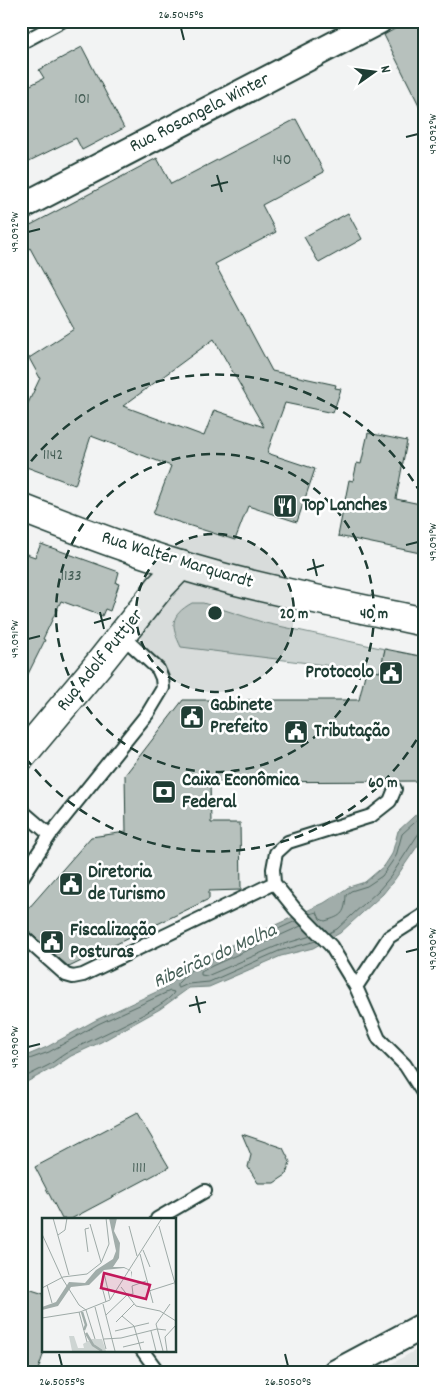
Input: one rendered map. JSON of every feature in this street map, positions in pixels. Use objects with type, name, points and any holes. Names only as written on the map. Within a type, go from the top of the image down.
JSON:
[{"type":"main road","name":"Rua Walter Marquardt","points":[[21,508],[100,539],[215,575],[425,622]]},
{"type":"main road","name":"Rua Adolf Puttjer","points":[[21,757],[122,636],[160,587],[181,565]]},
{"type":"street","name":"Rua Rosangela Winter","points":[[21,207],[379,21]]},
{"type":"street","points":[[335,1373],[425,1325]]},
{"type":"lane","points":[[21,43],[62,21]]},
{"type":"lane","points":[[21,879],[50,835],[148,713],[163,688],[162,678],[158,669],[122,636]]},
{"type":"lane","points":[[395,789],[390,800],[371,816],[288,842],[276,853],[273,868],[274,883],[295,909],[331,946],[356,988],[379,1039],[405,1064],[425,1096]]},
{"type":"lane","points":[[21,810],[50,835]]},
{"type":"lane","points":[[21,935],[66,975],[73,977],[82,975],[274,883]]},
{"type":"lane","points":[[356,988],[389,937],[425,914]]},
{"type":"lane","points":[[159,1218],[205,1191]]},
{"type":"lane","points":[[144,1352],[160,1373]]},
{"type":"shaded area","points":[[192,603],[203,603],[265,623],[385,649],[380,672],[181,647],[175,633],[174,622],[179,612]]},
{"type":"shaded area","points":[[425,1345],[425,1373],[375,1373]]},
{"type":"water","name":"Ribeirão do Molha","points":[[425,806],[425,835],[383,894],[340,933],[313,948],[281,956],[209,987],[189,988],[160,1009],[21,1085],[21,1058],[167,987],[188,966],[207,956],[324,903],[349,887],[365,882],[385,865],[392,854],[398,831]]},
{"type":"building","points":[[409,21],[425,21],[425,117],[384,35]]},
{"type":"building","points":[[82,47],[124,128],[82,150],[76,138],[21,165],[21,90],[44,78],[39,70]]},
{"type":"building","points":[[296,119],[324,172],[262,205],[276,232],[215,264],[272,371],[336,385],[335,388],[341,389],[333,413],[285,403],[267,453],[315,469],[297,522],[248,506],[235,540],[153,514],[171,466],[91,436],[75,485],[21,465],[21,418],[40,378],[29,358],[74,329],[30,248],[21,253],[21,230],[157,158],[171,184]],"holes":[[[214,339],[264,427],[214,410],[204,436],[123,406]]]},
{"type":"building","points":[[348,213],[362,239],[319,263],[304,237]]},
{"type":"building","points":[[368,433],[407,441],[396,499],[425,505],[425,554],[338,536],[349,480],[353,481],[357,463],[361,464]]},
{"type":"building","points":[[41,544],[119,572],[116,583],[119,584],[110,611],[105,609],[102,616],[61,601],[43,639],[45,640],[21,688],[21,552],[35,557]]},
{"type":"building","points":[[385,649],[425,657],[425,781],[210,782],[211,823],[240,823],[241,890],[209,891],[209,899],[69,967],[21,925],[21,917],[91,837],[126,832],[125,775],[183,700],[359,700],[366,670],[380,672]]},
{"type":"building","points":[[137,1113],[169,1167],[73,1218],[61,1218],[35,1167]]},
{"type":"building","points":[[242,1134],[283,1148],[290,1162],[286,1175],[274,1183],[258,1183],[248,1167],[251,1155]]},
{"type":"building","points":[[25,1288],[42,1293],[42,1352],[44,1352],[37,1373],[21,1373],[21,1300]]},
{"type":"place","name":"Top Lanches","points":[[285,506]]},
{"type":"place","name":"Protocolo","points":[[391,673]]},
{"type":"place","name":"Gabinete Prefeito","points":[[192,717]]},
{"type":"place","name":"Tributação","points":[[296,732]]},
{"type":"place","name":"Caixa Econômica Federal","points":[[164,792]]},
{"type":"place","name":"Diretoria de Turismo","points":[[71,884]]},
{"type":"place","name":"Fiscalização Posturas","points":[[52,942]]}]
